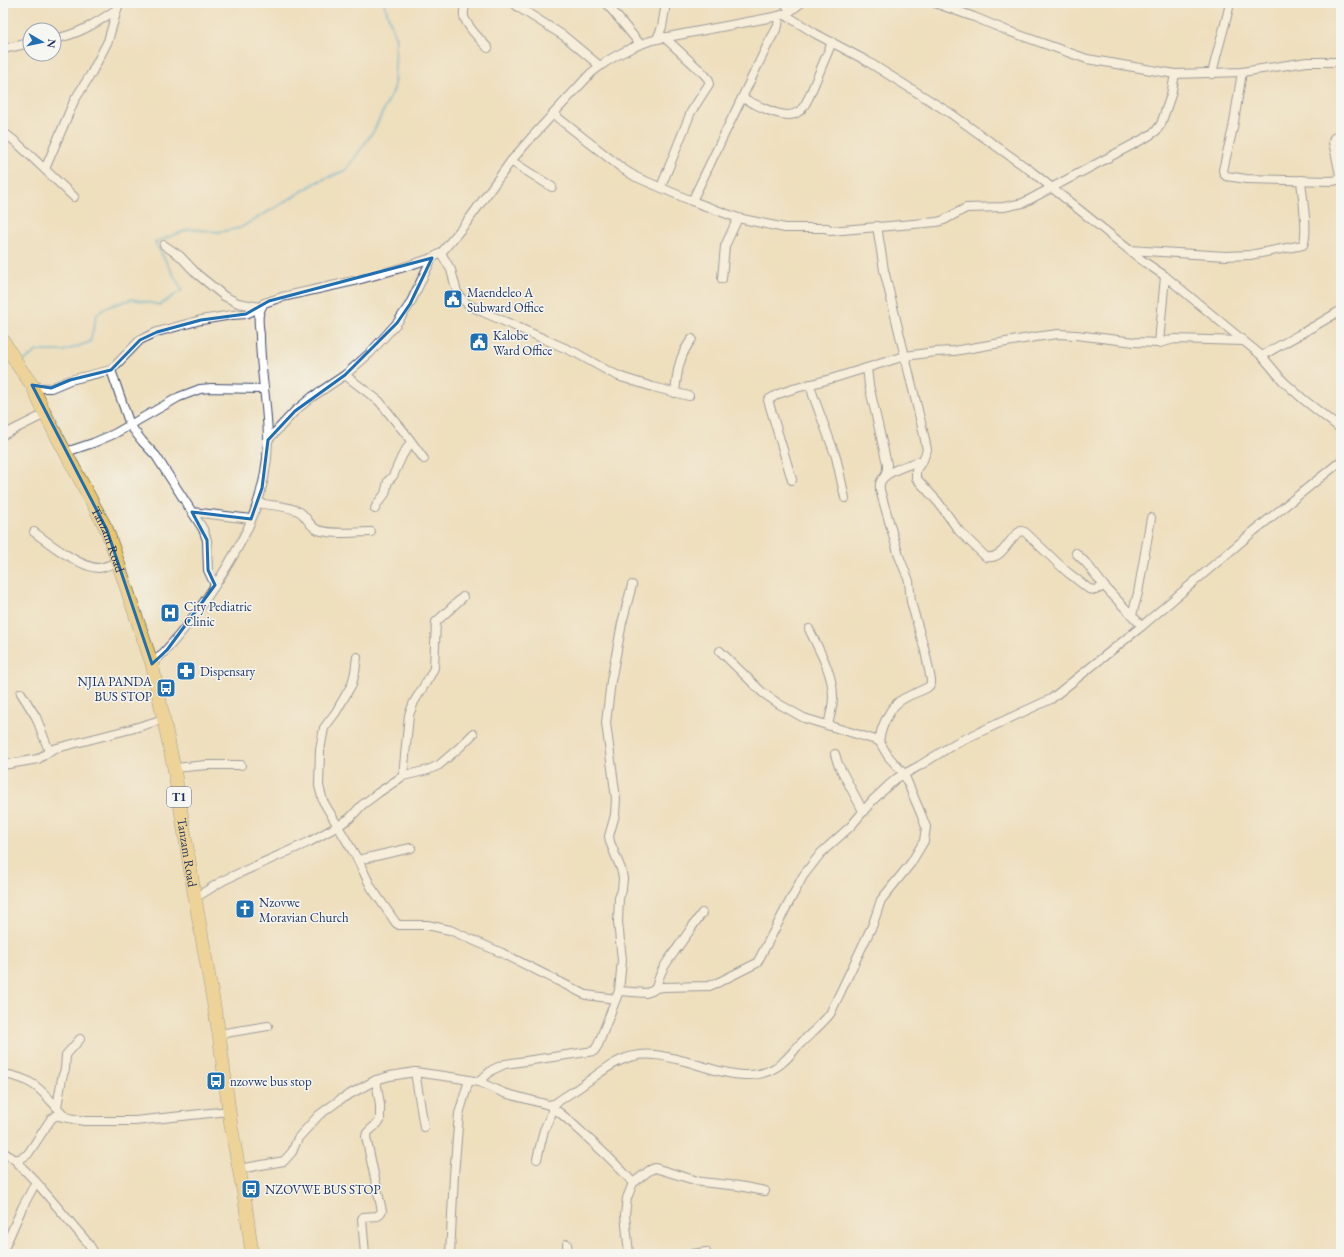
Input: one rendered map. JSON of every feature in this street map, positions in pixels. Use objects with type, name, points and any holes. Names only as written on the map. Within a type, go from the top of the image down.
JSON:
[{"type":"highway","name":"Tanzam Road","points":[[3,340],[17,364],[32,385],[45,414],[107,530],[152,664],[174,768],[194,898],[219,1034],[229,1111],[252,1254]]},
{"type":"street","points":[[466,3],[464,17],[468,25],[488,48]]},
{"type":"street","points":[[514,3],[564,36],[600,66]]},
{"type":"street","points":[[606,3],[640,44]]},
{"type":"street","points":[[661,38],[666,3]]},
{"type":"street","points":[[692,201],[768,44],[785,13],[784,3]]},
{"type":"street","points":[[32,385],[43,388],[51,388],[70,380],[112,370],[140,340],[149,335],[170,328],[201,320],[246,314],[261,307],[264,303],[282,297],[354,281],[432,258],[441,253],[468,222],[511,161],[553,114],[600,66],[640,44],[661,38],[785,13],[801,3]]},
{"type":"street","points":[[935,3],[1087,59],[1175,74],[1242,72],[1307,62],[1341,62]]},
{"type":"street","points":[[1212,74],[1224,32],[1230,3]]},
{"type":"street","points":[[62,37],[94,25],[118,6]]},
{"type":"street","points":[[45,169],[74,101],[91,74],[108,41],[118,6]]},
{"type":"street","points":[[785,13],[807,29],[866,60],[950,113],[1051,188],[1143,261],[1165,276],[1262,356],[1283,381],[1303,400],[1341,429]]},
{"type":"street","points":[[661,38],[704,74],[709,80],[709,84],[691,112],[661,187]]},
{"type":"street","points":[[742,98],[781,115],[792,115],[798,113],[807,100],[832,42]]},
{"type":"street","points":[[3,49],[22,45]]},
{"type":"street","points":[[1242,72],[1234,122],[1223,170],[1226,176],[1246,179],[1338,180],[1340,175],[1333,142],[1334,138],[1341,134]]},
{"type":"street","points":[[553,114],[623,169],[636,177],[692,201],[738,218],[785,228],[827,228],[830,231],[937,222],[944,220],[966,208],[1004,207],[1023,203],[1125,150],[1156,131],[1161,124],[1171,95],[1175,74]]},
{"type":"street","points":[[3,132],[16,142],[74,197]]},
{"type":"street","points":[[511,161],[552,187]]},
{"type":"street","points":[[1130,250],[1226,256],[1250,255],[1303,245],[1305,241],[1305,228],[1301,180]]},
{"type":"street","points":[[722,279],[725,246],[738,218]]},
{"type":"street","points":[[877,226],[884,270],[920,413],[927,450],[923,460],[916,470],[916,478],[938,502],[959,531],[986,556],[990,557],[999,555],[1015,535],[1021,531],[1025,532],[1066,571],[1089,589],[1096,590],[1104,586]]},
{"type":"street","points":[[164,245],[180,256],[196,274],[224,296],[238,302],[261,307]]},
{"type":"street","points":[[441,253],[451,270],[457,292],[469,305],[576,353],[621,377],[688,396]]},
{"type":"street","points":[[268,440],[295,411],[312,397],[345,375],[370,353],[405,313],[432,258]]},
{"type":"street","points":[[1159,343],[1165,276]]},
{"type":"street","points":[[152,664],[172,644],[196,614],[225,572],[235,554],[258,503],[265,473],[268,440],[260,348],[259,314],[261,307]]},
{"type":"street","points":[[1262,356],[1285,342],[1305,333],[1341,310]]},
{"type":"street","points":[[792,480],[768,400],[785,392],[810,384],[905,356],[954,351],[1058,334],[1076,334],[1135,342],[1159,343],[1175,339],[1242,341]]},
{"type":"street","points":[[675,393],[680,360],[686,346],[692,340]]},
{"type":"street","points":[[867,368],[869,385],[887,464],[885,476],[880,483],[880,490],[909,581],[911,602],[925,651],[931,680],[931,684],[928,687],[902,699],[895,707],[884,722],[878,741]]},
{"type":"street","points":[[112,370],[130,425],[156,456],[203,529],[207,540],[208,570],[215,585]]},
{"type":"street","points":[[345,375],[379,401],[424,459]]},
{"type":"street","points":[[810,384],[836,457],[845,498]]},
{"type":"street","points":[[66,452],[94,443],[114,434],[179,397],[200,389],[264,390]]},
{"type":"street","points":[[3,435],[45,414]]},
{"type":"street","points":[[375,509],[385,494],[388,481],[393,476],[402,456],[411,442]]},
{"type":"street","points":[[885,476],[923,460]]},
{"type":"street","points":[[357,657],[352,684],[336,712],[324,728],[320,750],[319,786],[321,795],[358,860],[371,887],[396,923],[399,925],[427,925],[450,930],[502,953],[586,995],[646,993],[656,988],[709,986],[757,963],[803,876],[821,853],[851,826],[872,801],[897,778],[956,743],[1051,699],[1142,626],[1254,531],[1341,461]]},
{"type":"street","points":[[258,503],[299,512],[317,530],[330,532],[370,532]]},
{"type":"street","points":[[192,512],[251,519]]},
{"type":"street","points":[[1132,615],[1139,586],[1151,518]]},
{"type":"street","points":[[34,532],[56,548],[86,565],[101,568],[117,562]]},
{"type":"street","points":[[1076,553],[1087,564],[1104,586],[1142,626]]},
{"type":"street","points":[[479,1082],[492,1070],[505,1064],[594,1051],[598,1045],[617,995],[622,960],[618,922],[619,898],[622,890],[623,878],[609,836],[615,815],[616,799],[606,723],[612,673],[622,623],[632,585]]},
{"type":"street","points":[[403,776],[409,715],[416,697],[434,668],[436,622],[463,597]]},
{"type":"street","points":[[809,629],[825,663],[832,685],[832,708],[828,725]]},
{"type":"street","points":[[537,1158],[551,1106],[612,1064],[632,1056],[652,1054],[665,1056],[721,1072],[734,1074],[766,1073],[783,1063],[830,1014],[873,924],[883,895],[911,864],[924,840],[926,827],[904,774],[888,756],[878,741],[804,718],[779,704],[763,693],[720,651]]},
{"type":"street","points":[[20,693],[36,716],[49,751]]},
{"type":"street","points":[[3,765],[38,758],[49,751],[164,719]]},
{"type":"street","points":[[194,898],[224,880],[309,842],[338,826],[350,818],[362,805],[378,792],[403,776],[434,767],[460,747],[473,734]]},
{"type":"street","points":[[835,754],[838,764],[863,811]]},
{"type":"street","points":[[174,768],[207,765],[241,765]]},
{"type":"street","points":[[358,860],[411,848]]},
{"type":"street","points":[[656,988],[659,974],[668,959],[678,948],[702,913]]},
{"type":"street","points":[[219,1034],[268,1026]]},
{"type":"street","points":[[57,1107],[65,1069],[66,1055],[80,1039]]},
{"type":"street","points":[[239,1169],[284,1161],[292,1152],[298,1138],[319,1115],[341,1099],[376,1080],[415,1072],[432,1073],[479,1082],[504,1093],[551,1106],[599,1148],[633,1183]]},
{"type":"street","points":[[415,1072],[424,1127]]},
{"type":"street","points":[[3,1074],[22,1078],[33,1084],[48,1096],[66,1117]]},
{"type":"street","points":[[365,1254],[362,1219],[363,1217],[378,1216],[382,1211],[366,1137],[367,1133],[380,1121],[380,1105],[376,1080]]},
{"type":"street","points":[[450,1254],[459,1114],[469,1080]]},
{"type":"street","points":[[14,1159],[20,1159],[28,1154],[51,1119],[55,1116],[84,1121],[136,1122],[229,1111]]},
{"type":"street","points":[[3,1152],[14,1159],[36,1182],[88,1243],[95,1254]]},
{"type":"street","points":[[630,1254],[625,1216],[627,1198],[633,1183],[650,1170],[655,1168],[700,1182],[739,1186],[765,1191]]},
{"type":"street","points":[[3,1251],[22,1208],[36,1182]]},
{"type":"street","points":[[567,1244],[568,1254]]},
{"type":"street","points":[[692,1254],[706,1252]]},
{"type":"highlighted area","points":[[432,258],[410,304],[397,323],[345,375],[295,411],[268,440],[262,488],[251,519],[192,512],[207,540],[208,570],[215,585],[167,650],[152,664],[107,530],[32,385],[51,388],[70,380],[111,370],[140,340],[157,332],[201,320],[246,314],[269,301]]},
{"type":"waterway","points":[[21,363],[37,351],[64,351],[90,342],[97,314],[107,307],[132,299],[160,305],[182,290],[155,242],[190,229],[219,232],[240,228],[317,182],[346,170],[373,132],[394,89],[396,39],[384,3]]},
{"type":"place","name":"Maendeleo A Subward Office","points":[[453,299]]},
{"type":"place","name":"Kalobe Ward Office","points":[[479,342]]},
{"type":"place","name":"City Pediatric Clinic","points":[[170,613]]},
{"type":"place","name":"Dispensary","points":[[186,671]]},
{"type":"place","name":"NJIA PANDA BUS STOP","points":[[166,688]]},
{"type":"place","name":"Nzovwe Moravian Church","points":[[245,909]]},
{"type":"place","name":"nzovwe bus stop","points":[[216,1081]]},
{"type":"place","name":"NZOVWE BUS STOP","points":[[251,1189]]}]
